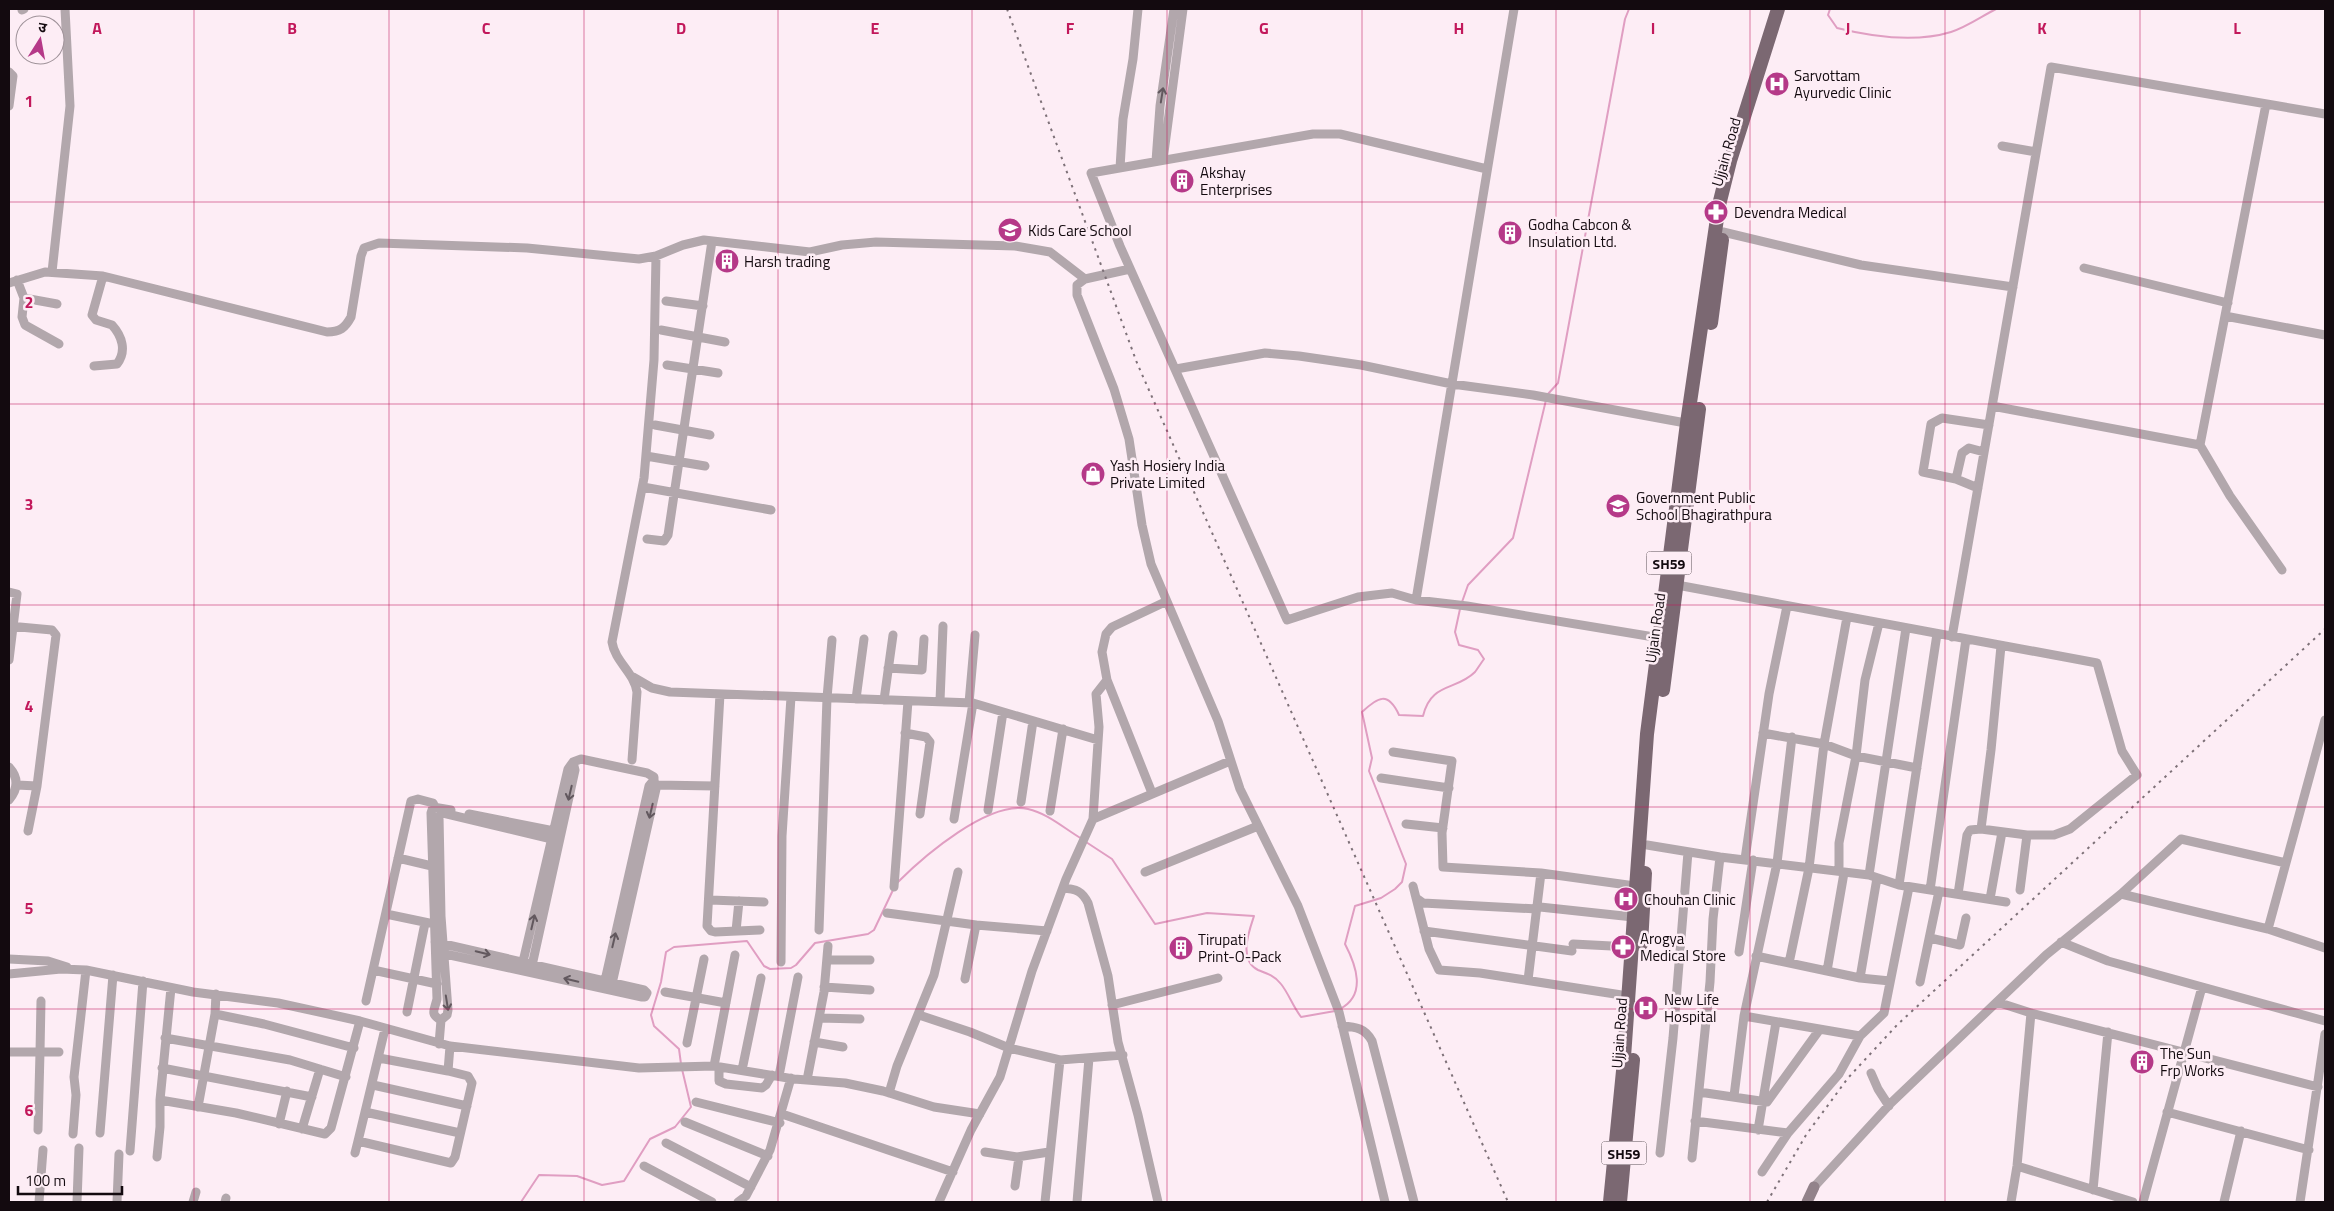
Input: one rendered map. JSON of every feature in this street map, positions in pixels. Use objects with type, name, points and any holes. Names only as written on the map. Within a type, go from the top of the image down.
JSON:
[{"type":"main road","name":"Ujjain Road","points":[[1620,1202],[1624,1148],[1628,996],[1635,886],[1648,734],[1660,638],[1730,161],[1778,9]]},
{"type":"main road","name":"Ujjain Road","points":[[1719,232],[1738,161],[1787,9]]},
{"type":"main road","name":"Ujjain Road","points":[[1610,1202],[1616,1127],[1624,1104],[1652,770],[1677,585],[1692,424]]},
{"type":"street","points":[[52,272],[70,106],[65,9]]},
{"type":"street","points":[[1120,168],[1123,118],[1133,59],[1138,9]]},
{"type":"street","points":[[1159,160],[1160,106],[1174,9]]},
{"type":"street","points":[[1159,160],[1183,9]]},
{"type":"street","points":[[1416,600],[1514,9]]},
{"type":"street","points":[[1952,637],[2051,68],[2325,114]]},
{"type":"street","points":[[9,72],[13,76],[9,106]]},
{"type":"street","points":[[2266,104],[2200,445],[2230,496],[2282,570]]},
{"type":"street","points":[[1487,169],[1340,134],[1313,134],[1259,141],[1091,173],[1130,269],[1287,620],[1358,596],[1392,593],[1416,600],[1467,606],[1660,638]]},
{"type":"street","points":[[2002,146],[2036,152]]},
{"type":"street","points":[[1719,232],[1861,265],[2013,287]]},
{"type":"street","points":[[59,344],[25,326],[22,317],[24,298],[13,282],[52,272],[103,276],[327,332],[337,332],[346,326],[350,317],[360,256],[364,248],[379,243],[527,248],[639,259],[656,256],[697,241],[810,252],[842,245],[876,242],[1032,248],[1050,252],[1085,279]]},
{"type":"street","points":[[647,539],[666,540],[712,241]]},
{"type":"street","points":[[656,256],[654,360],[643,487],[612,642],[613,652],[633,677],[652,688],[670,692],[971,703],[1098,740]]},
{"type":"street","points":[[2084,268],[2228,303]]},
{"type":"street","points":[[1130,269],[1085,279],[1077,285],[1077,295],[1114,389],[1130,439],[1142,525],[1151,564],[1165,602],[1218,721],[1240,789],[1298,906],[1339,1012],[1385,1202]]},
{"type":"street","points":[[94,366],[117,364],[123,347],[112,325],[96,320],[92,315],[103,276]]},
{"type":"street","points":[[24,298],[57,304]]},
{"type":"street","points":[[666,301],[703,306]]},
{"type":"street","points":[[2225,316],[2325,335]]},
{"type":"street","points":[[661,330],[725,342]]},
{"type":"street","points":[[1176,369],[1265,353],[1362,365],[1452,384],[1533,395],[1692,424]]},
{"type":"street","points":[[667,365],[718,373]]},
{"type":"street","points":[[1992,406],[2200,445]]},
{"type":"street","points":[[1978,488],[1956,478],[1924,472],[1931,424],[1942,418],[1989,425]]},
{"type":"street","points":[[655,425],[710,435]]},
{"type":"street","points":[[1956,478],[1958,461],[1962,453],[1968,448],[1984,452]]},
{"type":"street","points":[[646,456],[705,466]]},
{"type":"street","points":[[643,487],[771,510]]},
{"type":"street","points":[[1677,585],[2097,663],[2122,751],[2137,775],[2070,829],[2054,835],[1981,829],[1970,830],[1967,835],[1958,894]]},
{"type":"street","points":[[9,660],[11,594]]},
{"type":"street","points":[[1152,794],[1107,680],[1102,652],[1106,634],[1112,627],[1165,602]]},
{"type":"street","points":[[1739,952],[1763,733],[1787,606]]},
{"type":"street","points":[[1789,963],[1809,868],[1824,744],[1847,617]]},
{"type":"street","points":[[1827,971],[1841,872],[1839,843],[1856,756],[1865,680],[1878,623]]},
{"type":"street","points":[[11,626],[52,630],[56,635],[28,832]]},
{"type":"street","points":[[940,701],[943,626]]},
{"type":"street","points":[[1860,978],[1885,762],[1906,628]]},
{"type":"street","points":[[1899,885],[1937,634]]},
{"type":"street","points":[[884,700],[893,635]]},
{"type":"street","points":[[954,819],[971,703],[975,635]]},
{"type":"street","points":[[856,699],[864,639]]},
{"type":"street","points":[[888,668],[922,670],[924,639]]},
{"type":"street","points":[[1920,982],[1930,938],[1966,639]]},
{"type":"street","points":[[819,930],[827,698],[832,640]]},
{"type":"street","points":[[1981,829],[2001,646]]},
{"type":"street","points":[[632,760],[637,692],[633,677]]},
{"type":"street","points":[[939,1202],[980,1114],[1000,1077],[1047,931],[1063,888],[1093,819],[1098,740],[1096,694],[1107,680]]},
{"type":"street","points":[[720,694],[708,929],[714,932],[760,930]]},
{"type":"street","points":[[781,962],[782,836],[791,696]]},
{"type":"street","points":[[894,887],[908,700]]},
{"type":"street","points":[[988,810],[1003,712]]},
{"type":"street","points":[[2268,929],[2322,743],[2325,720]]},
{"type":"street","points":[[1021,802],[1033,721]]},
{"type":"street","points":[[1050,811],[1063,730]]},
{"type":"street","points":[[905,733],[923,736],[930,742],[920,814]]},
{"type":"street","points":[[1763,733],[1824,744],[1856,756],[1917,768]]},
{"type":"street","points":[[1734,1096],[1744,1016],[1777,863],[1792,737]]},
{"type":"street","points":[[1393,752],[1452,761],[1443,828],[1443,867],[1541,873],[1635,886]]},
{"type":"street","points":[[527,966],[556,836],[568,768],[573,762],[581,759],[647,773],[654,777],[655,783]]},
{"type":"street","points":[[1093,819],[1230,761]]},
{"type":"street","points":[[9,767],[13,771],[17,785],[14,794],[9,800]]},
{"type":"street","points":[[1381,778],[1449,788]]},
{"type":"street","points":[[439,948],[608,985],[649,786],[655,783],[715,786]]},
{"type":"street","points":[[17,785],[36,786]]},
{"type":"street","points":[[366,1001],[411,801],[423,800],[433,803],[435,807],[556,836]]},
{"type":"street","points":[[435,807],[432,808],[431,813],[436,867]]},
{"type":"street","points":[[439,1044],[441,1020],[447,1015],[448,1010],[434,924],[438,819],[443,813],[556,836]]},
{"type":"street","points":[[1406,824],[1443,828]]},
{"type":"street","points":[[1145,872],[1258,826]]},
{"type":"street","points":[[1990,899],[2002,832]]},
{"type":"street","points":[[2020,890],[2027,834]]},
{"type":"street","points":[[1807,1202],[1814,1187],[1889,1106],[2061,942],[2121,894],[2181,839],[2286,863]]},
{"type":"street","points":[[1647,845],[1720,857],[1873,877],[1908,887],[2006,902]]},
{"type":"street","points":[[1660,1153],[1673,1038],[1688,852]]},
{"type":"street","points":[[1692,1158],[1710,982],[1713,919],[1720,857]]},
{"type":"street","points":[[398,858],[436,867]]},
{"type":"street","points":[[889,1093],[897,1066],[934,975],[958,872]]},
{"type":"street","points":[[1528,980],[1541,873]]},
{"type":"street","points":[[1412,886],[1429,950],[1439,970],[1528,980],[1628,996]]},
{"type":"street","points":[[1762,1172],[1788,1133],[1839,1074],[1860,1036],[1884,1013],[1908,887]]},
{"type":"street","points":[[1063,888],[1077,889],[1084,894],[1088,903],[1108,976],[1118,1042],[1123,1055],[1158,1202]]},
{"type":"street","points":[[2121,894],[2268,929],[2325,948]]},
{"type":"street","points":[[1416,898],[1423,903],[1537,909],[1540,907],[1633,917]]},
{"type":"street","points":[[710,900],[764,902]]},
{"type":"street","points":[[736,931],[739,901]]},
{"type":"street","points":[[887,913],[946,922],[1047,931]]},
{"type":"street","points":[[386,914],[434,924]]},
{"type":"street","points":[[1930,938],[1960,944],[1966,918]]},
{"type":"street","points":[[406,1012],[413,979],[434,924]]},
{"type":"street","points":[[965,979],[976,925]]},
{"type":"street","points":[[1424,931],[1532,945],[1573,948],[1631,947]]},
{"type":"street","points":[[2061,942],[2108,961],[2325,1022]]},
{"type":"street","points":[[807,1080],[824,988],[828,946]]},
{"type":"street","points":[[439,948],[437,999],[433,1012],[434,1016],[441,1020]]},
{"type":"street","points":[[735,955],[716,1066],[719,1082],[762,1088],[776,1075],[798,976]]},
{"type":"street","points":[[1756,956],[1860,978],[1890,981]]},
{"type":"street","points":[[9,959],[48,961],[72,969]]},
{"type":"street","points":[[687,1043],[704,959]]},
{"type":"street","points":[[828,960],[870,960]]},
{"type":"street","points":[[9,974],[72,969],[86,970],[113,974],[193,992],[278,1003],[360,1021],[450,1046],[639,1068],[716,1066],[791,1078],[845,1083],[889,1093],[934,1107],[980,1114]]},
{"type":"street","points":[[72,1134],[76,1095],[74,1077],[86,970]]},
{"type":"street","points":[[373,970],[437,984]]},
{"type":"street","points":[[100,1133],[113,974]]},
{"type":"street","points":[[742,1070],[761,978]]},
{"type":"street","points":[[1112,1005],[1218,978]]},
{"type":"street","points":[[130,1151],[143,981]]},
{"type":"street","points":[[2143,1202],[2182,1052],[2202,987]]},
{"type":"street","points":[[157,1157],[162,1068],[171,988]]},
{"type":"street","points":[[824,988],[870,990]]},
{"type":"street","points":[[665,992],[726,1003]]},
{"type":"street","points":[[198,1107],[215,1014],[216,994]]},
{"type":"street","points":[[38,1130],[40,1001]]},
{"type":"street","points":[[1997,1002],[2031,1013],[2318,1087]]},
{"type":"street","points":[[2011,1202],[2017,1166],[2031,1013]]},
{"type":"street","points":[[215,1014],[264,1024],[354,1048]]},
{"type":"street","points":[[919,1015],[970,1032],[1009,1048],[1060,1060],[1123,1055]]},
{"type":"street","points":[[1744,1016],[1860,1036]]},
{"type":"street","points":[[819,1018],[860,1019]]},
{"type":"street","points":[[160,1100],[325,1134],[330,1131],[360,1021]]},
{"type":"street","points":[[1758,1130],[1776,1022]]},
{"type":"street","points":[[1342,1026],[1356,1027],[1367,1032],[1372,1041],[1414,1202]]},
{"type":"street","points":[[355,1153],[385,1029]]},
{"type":"street","points":[[1698,1092],[1767,1102],[1820,1029]]},
{"type":"street","points":[[2093,1190],[2108,1032]]},
{"type":"street","points":[[2300,1202],[2325,1034]]},
{"type":"street","points":[[165,1038],[290,1060],[346,1077]]},
{"type":"street","points":[[814,1042],[843,1046]]},
{"type":"street","points":[[448,1071],[450,1046]]},
{"type":"street","points":[[9,1052],[59,1052]]},
{"type":"street","points":[[358,1141],[451,1162],[453,1161],[467,1106],[472,1083],[471,1079],[448,1071],[379,1058]]},
{"type":"street","points":[[1077,1202],[1089,1058]]},
{"type":"street","points":[[1045,1202],[1060,1060]]},
{"type":"street","points":[[162,1068],[312,1097]]},
{"type":"street","points":[[302,1129],[320,1069]]},
{"type":"street","points":[[1871,1073],[1878,1089],[1889,1106]]},
{"type":"street","points":[[738,1202],[744,1199],[768,1156],[781,1119],[791,1078]]},
{"type":"street","points":[[372,1085],[467,1106]]},
{"type":"street","points":[[279,1124],[287,1091]]},
{"type":"street","points":[[696,1102],[781,1119],[953,1172]]},
{"type":"street","points":[[366,1112],[460,1133]]},
{"type":"street","points":[[2167,1112],[2241,1130],[2309,1150]]},
{"type":"street","points":[[1695,1121],[1788,1133]]},
{"type":"street","points":[[685,1122],[768,1156]]},
{"type":"street","points":[[2224,1202],[2241,1130]]},
{"type":"street","points":[[666,1143],[751,1187]]},
{"type":"street","points":[[77,1202],[79,1148]]},
{"type":"street","points":[[39,1202],[43,1150]]},
{"type":"street","points":[[985,1152],[1019,1157],[1050,1152]]},
{"type":"street","points":[[117,1202],[119,1154]]},
{"type":"street","points":[[1015,1186],[1019,1157]]},
{"type":"street","points":[[644,1166],[712,1202]]},
{"type":"street","points":[[2017,1166],[2133,1202]]},
{"type":"street","points":[[193,1202],[196,1192]]},
{"type":"waterway","points":[[1547,395],[1558,383],[1625,19],[1629,9]]},
{"type":"waterway","points":[[1830,9],[1828,15],[1837,28],[1894,38],[1923,37],[1951,32],[1996,9]]},
{"type":"waterway","points":[[1462,602],[1468,585],[1513,538],[1546,400]]},
{"type":"waterway","points":[[1340,1009],[1354,996],[1356,988],[1357,979],[1353,961],[1345,944],[1355,906],[1381,898],[1395,889],[1402,882],[1406,864],[1369,771],[1372,758],[1362,712],[1373,703],[1382,699],[1391,702],[1399,715],[1423,716],[1432,697],[1445,688],[1468,678],[1475,672],[1484,659],[1478,650],[1459,645],[1455,632],[1460,609]]},
{"type":"waterway","points":[[898,882],[924,858],[958,832],[977,821],[1012,808],[1028,809],[1042,814],[1082,839]]},
{"type":"waterway","points":[[1086,842],[1112,859],[1155,924],[1207,913],[1254,916],[1247,945],[1248,959],[1252,965],[1279,981],[1301,1017],[1335,1011]]},
{"type":"waterway","points":[[681,1064],[679,1049],[654,1026],[651,1015],[661,982],[666,952],[674,947],[747,941],[764,966],[770,969],[791,968],[796,965],[815,943],[868,934],[874,930],[893,890]]},
{"type":"waterway","points":[[521,1202],[539,1175],[577,1176],[602,1185],[624,1181],[650,1139],[675,1127],[691,1107],[682,1069]]},
{"type":"railway","points":[[1007,9],[1137,363],[1508,1202]]},
{"type":"railway","points":[[1767,1202],[1806,1135],[1848,1078],[1897,1025],[2325,629]]},
{"type":"place","name":"Sarvottam Ayurvedic Clinic","points":[[1777,84]]},
{"type":"place","name":"Akshay Enterprises","points":[[1182,181]]},
{"type":"place","name":"Devendra Medical","points":[[1716,212]]},
{"type":"place","name":"Kids Care School","points":[[1010,230]]},
{"type":"place","name":"Godha Cabcon & Insulation Ltd.","points":[[1510,233]]},
{"type":"place","name":"Harsh trading","points":[[727,261]]},
{"type":"place","name":"Yash Hosiery India Private Limited","points":[[1093,474]]},
{"type":"place","name":"Government Public School Bhagirathpura","points":[[1618,506]]},
{"type":"place","name":"Chouhan Clinic","points":[[1626,899]]},
{"type":"place","name":"Arogya Medical Store","points":[[1623,947]]},
{"type":"place","name":"Tirupati Print-O-Pack","points":[[1181,948]]},
{"type":"place","name":"New Life Hospital","points":[[1646,1008]]},
{"type":"place","name":"The Sun Frp Works","points":[[2142,1062]]}]
